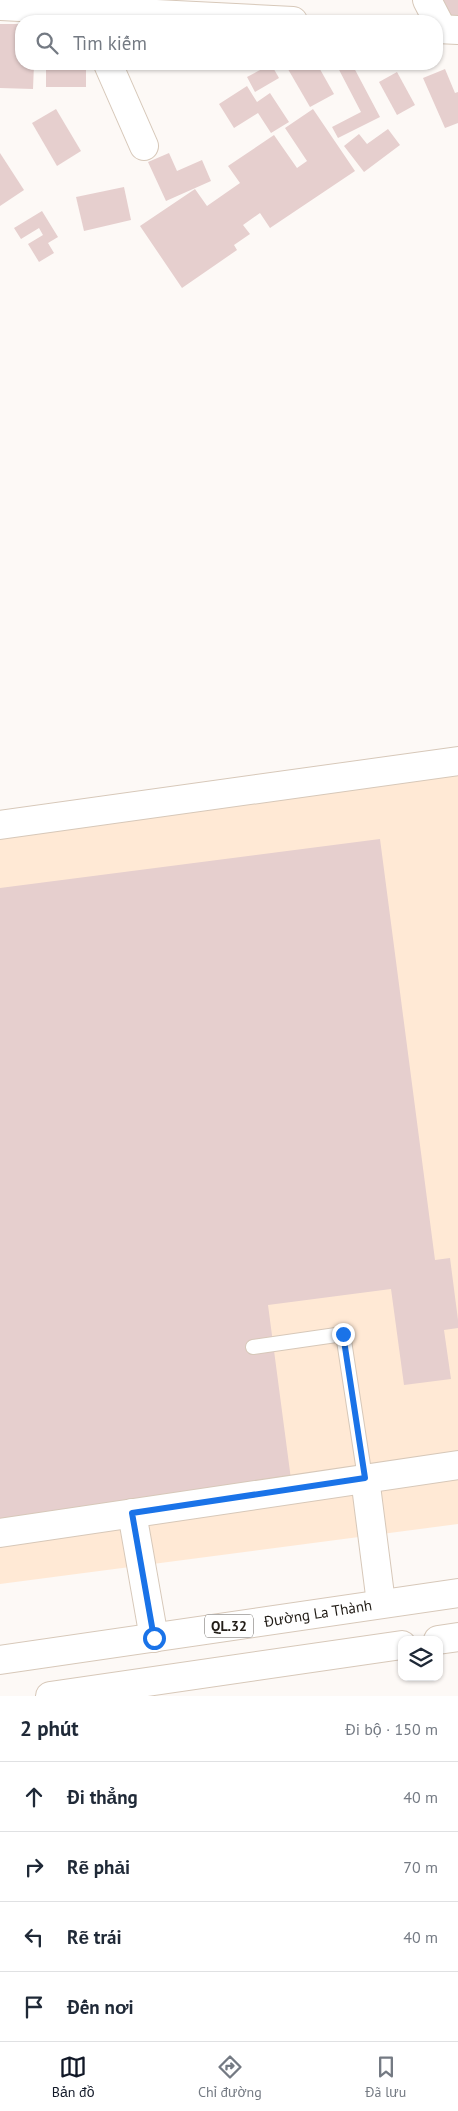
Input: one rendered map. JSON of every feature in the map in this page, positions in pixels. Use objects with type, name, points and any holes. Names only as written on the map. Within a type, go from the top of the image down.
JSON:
[{"type":"main road","points":[[427,0],[436,15]]},
{"type":"main road","points":[[0,6],[79,15]]},
{"type":"main road","points":[[111,70],[144,146]]},
{"type":"main road","points":[[0,825],[458,761]]},
{"type":"main road","points":[[0,1533],[458,1465]]},
{"type":"main road","points":[[365,1478],[381,1603]]},
{"type":"main road","points":[[132,1513],[154,1638]]},
{"type":"main road","name":"Đường La Thành","points":[[0,1660],[458,1593]]},
{"type":"main road","points":[[443,1639],[458,1637]]},
{"type":"main road","points":[[50,1696],[398,1646]]},
{"type":"lane","points":[[254,1347],[343,1334],[365,1478]]},
{"type":"shaded area","points":[[458,768],[458,1524],[0,1584],[0,825]]},
{"type":"building","points":[[444,0],[458,0],[458,23],[444,23]]},
{"type":"building","points":[[0,24],[15,24],[15,70],[34,70],[33,89],[0,88]]},
{"type":"building","points":[[445,69],[455,93],[458,92],[458,123],[445,128],[423,78]]},
{"type":"building","points":[[46,70],[86,70],[86,87],[46,87]]},
{"type":"building","points":[[260,70],[274,70],[279,78],[255,92],[247,77]]},
{"type":"building","points":[[288,70],[320,70],[334,94],[310,107]]},
{"type":"building","points":[[339,70],[355,70],[380,117],[338,138],[332,127],[361,112]]},
{"type":"building","points":[[397,72],[415,105],[397,115],[379,82]]},
{"type":"building","points":[[247,86],[257,102],[270,93],[289,122],[271,133],[258,113],[234,128],[219,104]]},
{"type":"building","points":[[56,109],[81,151],[57,166],[32,123]]},
{"type":"building","points":[[313,109],[355,171],[270,228],[260,213],[243,225],[250,234],[234,245],[237,250],[182,288],[140,226],[195,189],[207,206],[240,183],[228,166],[274,135],[297,168],[307,161],[285,128]]},
{"type":"building","points":[[388,129],[400,145],[364,172],[344,146],[359,134],[367,144]]},
{"type":"building","points":[[0,153],[24,190],[0,206]]},
{"type":"building","points":[[169,153],[177,171],[202,160],[211,181],[166,201],[148,162]]},
{"type":"building","points":[[124,187],[131,220],[84,231],[76,197]]},
{"type":"building","points":[[42,211],[58,237],[48,243],[54,253],[39,262],[28,244],[43,235],[39,228],[21,239],[14,228]]},
{"type":"building","points":[[380,839],[435,1260],[450,1258],[458,1320],[458,1328],[444,1330],[451,1379],[404,1385],[391,1289],[268,1305],[292,1487],[0,1525],[0,888]]},
{"type":"route","points":[[154,1638],[132,1513],[365,1478],[343,1334]]}]
